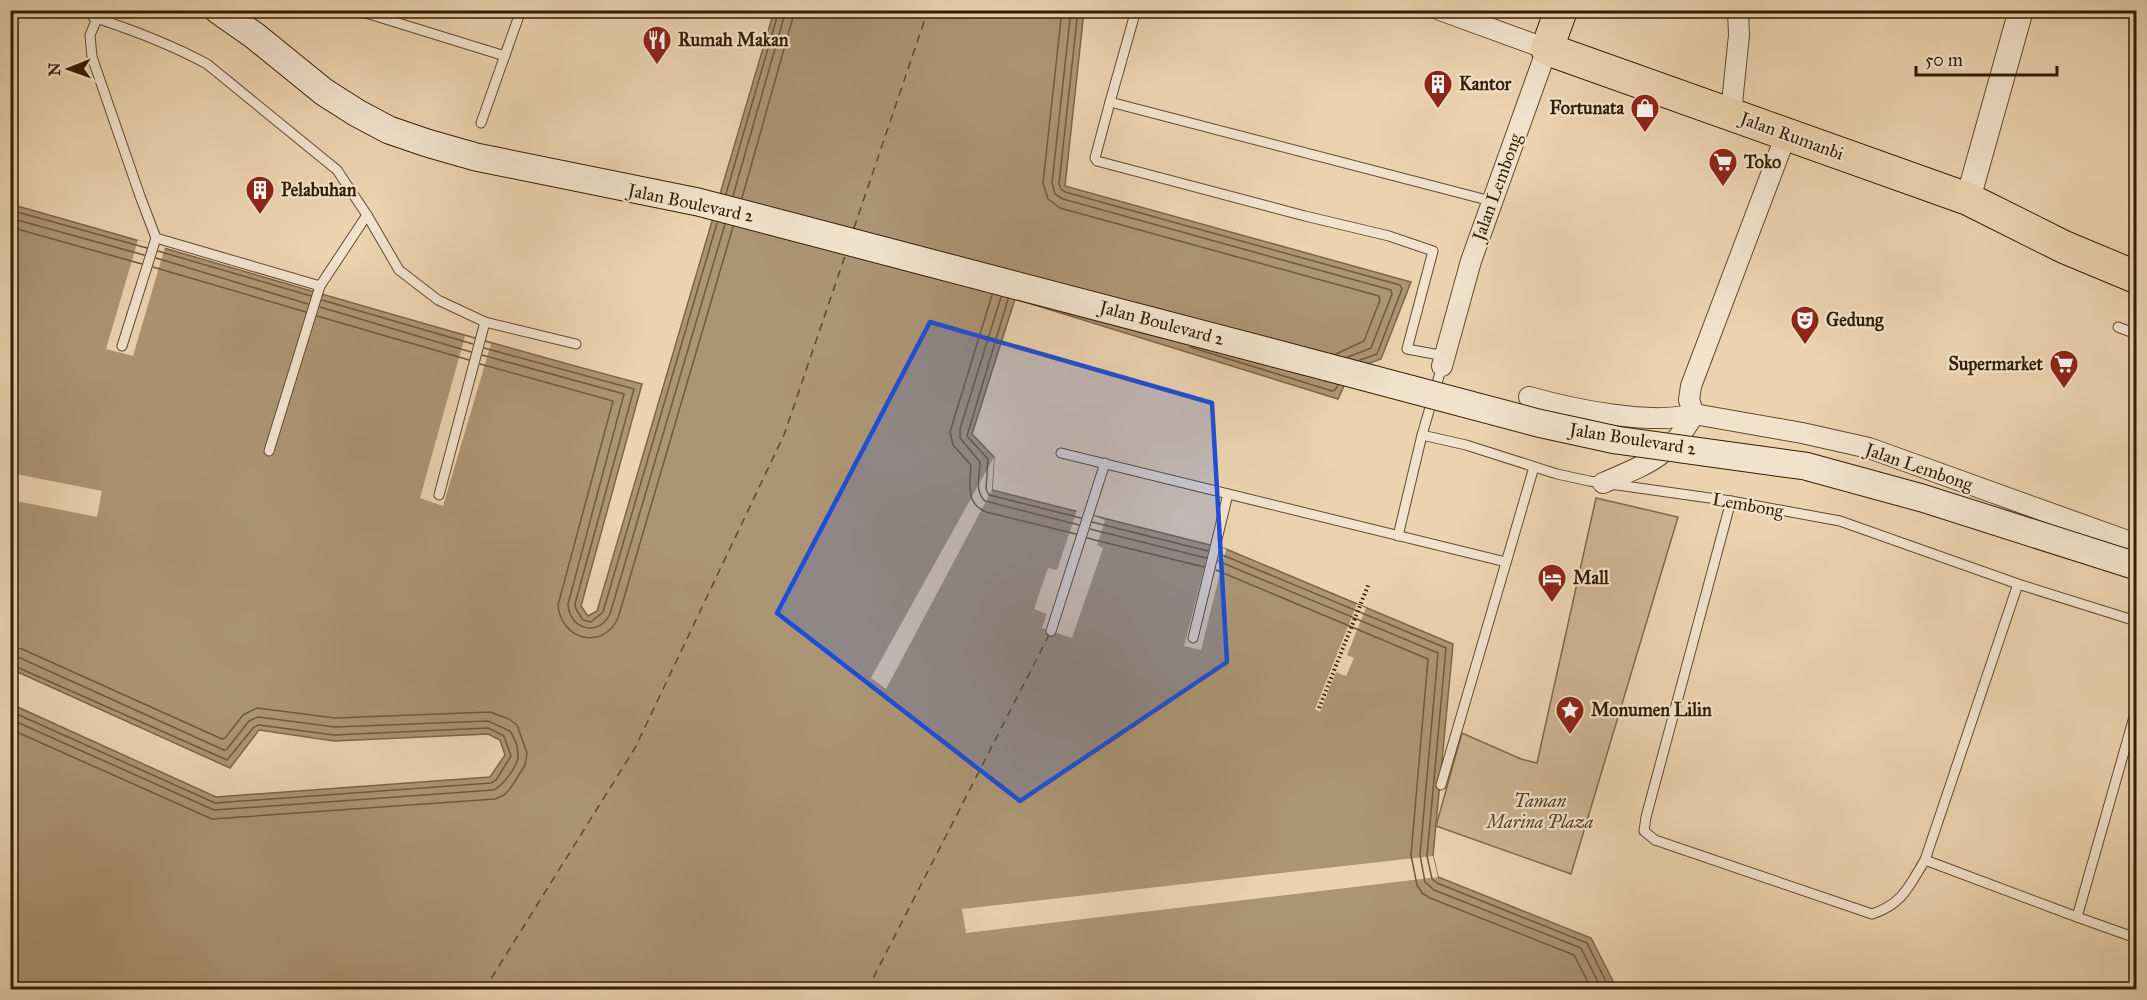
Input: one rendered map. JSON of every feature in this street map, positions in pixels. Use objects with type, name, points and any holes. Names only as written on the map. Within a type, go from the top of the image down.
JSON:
[{"type":"highway","name":"Jalan Lembong","points":[[1547,50],[1561,10]]},
{"type":"highway","name":"Jalan Rumanbi","points":[[1547,50],[1731,113],[1786,135],[1968,199],[2064,247],[2136,277]]},
{"type":"main road","name":"Jalan Boulevard 2","points":[[218,10],[255,36],[324,92],[357,113],[389,130],[451,151],[698,202],[1388,381],[1538,423],[1616,440],[1805,466],[1888,488],[2136,566]]},
{"type":"street","name":"Jalan Rumanbi","points":[[1440,10],[1547,50]]},
{"type":"street","points":[[1731,113],[1739,35],[1738,10]]},
{"type":"street","points":[[1968,199],[2021,10]]},
{"type":"street","name":"Jalan Lembong","points":[[1444,361],[1471,261],[1547,50]]},
{"type":"street","points":[[1603,483],[1652,462],[1682,435],[1694,414],[1689,400],[1691,386],[1786,135]]},
{"type":"street","points":[[1529,397],[1609,413],[1662,419],[1694,414]]},
{"type":"street","name":"Jalan Lembong","points":[[1694,414],[1802,433],[1869,448],[2134,536]]},
{"type":"lane","points":[[356,10],[505,56]]},
{"type":"lane","points":[[481,123],[521,10]]},
{"type":"lane","points":[[1136,10],[1095,158],[1097,161],[1271,208],[1389,236],[1433,251],[1407,349],[1444,361],[1422,435],[1398,536]]},
{"type":"lane","points":[[122,346],[156,238],[92,57],[90,35],[94,15],[131,29],[207,64],[337,170],[399,270],[438,300],[485,322],[576,344]]},
{"type":"lane","points":[[1110,102],[1491,201]]},
{"type":"lane","points":[[269,451],[320,286],[367,215]]},
{"type":"lane","points":[[156,238],[320,286]]},
{"type":"lane","points":[[439,495],[485,322]]},
{"type":"lane","points":[[2118,327],[2136,334]]},
{"type":"lane","name":"Lembong","points":[[1422,435],[1466,445],[1557,474],[1603,483],[1731,501],[1840,521],[2018,584],[2136,621]]},
{"type":"lane","points":[[1061,453],[1506,562]]},
{"type":"lane","points":[[1051,631],[1104,463]]},
{"type":"lane","points":[[1441,785],[1534,467]]},
{"type":"lane","points":[[1193,638],[1228,494]]},
{"type":"lane","points":[[1731,501],[1644,831],[1655,840],[1872,914],[1888,909],[1901,898],[1925,860],[2018,584]]},
{"type":"lane","points":[[2077,917],[2136,710]]},
{"type":"lane","points":[[1925,860],[2136,938]]},
{"type":"path","points":[[2134,504],[2134,536]]},
{"type":"path","points":[[1319,708],[1369,583]]},
{"type":"highlighted area","points":[[930,322],[1212,403],[1227,662],[1020,801],[777,613]]},
{"type":"green space","name":"Taman Marina Plaza","points":[[1596,498],[1678,517],[1571,874],[1436,826],[1462,733],[1521,759],[1537,763]]},
{"type":"water","points":[[774,11],[1084,11],[1065,186],[1411,282],[1381,359],[1351,370],[1338,399],[1015,299],[972,434],[994,457],[992,490],[1226,549],[1453,644],[1433,856],[1438,877],[1591,938],[1617,989],[11,989],[11,704],[216,797],[490,777],[505,755],[500,740],[488,734],[334,741],[259,730],[230,768],[11,669],[10,204],[483,341],[642,384],[581,606],[588,616],[597,611]]},
{"type":"pier","points":[[138,240],[165,247],[133,356],[106,349]]},
{"type":"pier","points":[[465,336],[491,344],[443,506],[420,498]]},
{"type":"pier","points":[[994,457],[992,490],[886,689],[871,678]]},
{"type":"pier","points":[[11,473],[102,491],[97,517],[11,500]]},
{"type":"pier","points":[[1077,510],[1105,520],[1097,545],[1103,548],[1072,638],[1042,628],[1047,614],[1034,609],[1048,568],[1057,570]]},
{"type":"pier","points":[[1210,545],[1226,549],[1201,650],[1184,646]]},
{"type":"pier","points":[[1357,604],[1366,608],[1347,655],[1354,658],[1346,676],[1336,672],[1320,712],[1315,709]]},
{"type":"pier","points":[[1433,856],[1438,877],[966,933],[962,909]]},
{"type":"ferry route","points":[[854,228],[928,10]]},
{"type":"ferry route","points":[[484,990],[635,748],[784,435],[846,253]]},
{"type":"ferry route","points":[[867,990],[1049,635]]},
{"type":"place","name":"Rumah Makan","points":[[657,66]]},
{"type":"place","name":"Kantor","points":[[1438,110]]},
{"type":"place","name":"Fortunata","points":[[1645,134]]},
{"type":"place","name":"Toko","points":[[1723,188]]},
{"type":"place","name":"Pelabuhan","points":[[260,216]]},
{"type":"place","name":"Gedung","points":[[1805,346]]},
{"type":"place","name":"Supermarket","points":[[2064,390]]},
{"type":"place","name":"Mall","points":[[1552,604]]},
{"type":"place","name":"Monumen Lilin","points":[[1570,736]]}]
